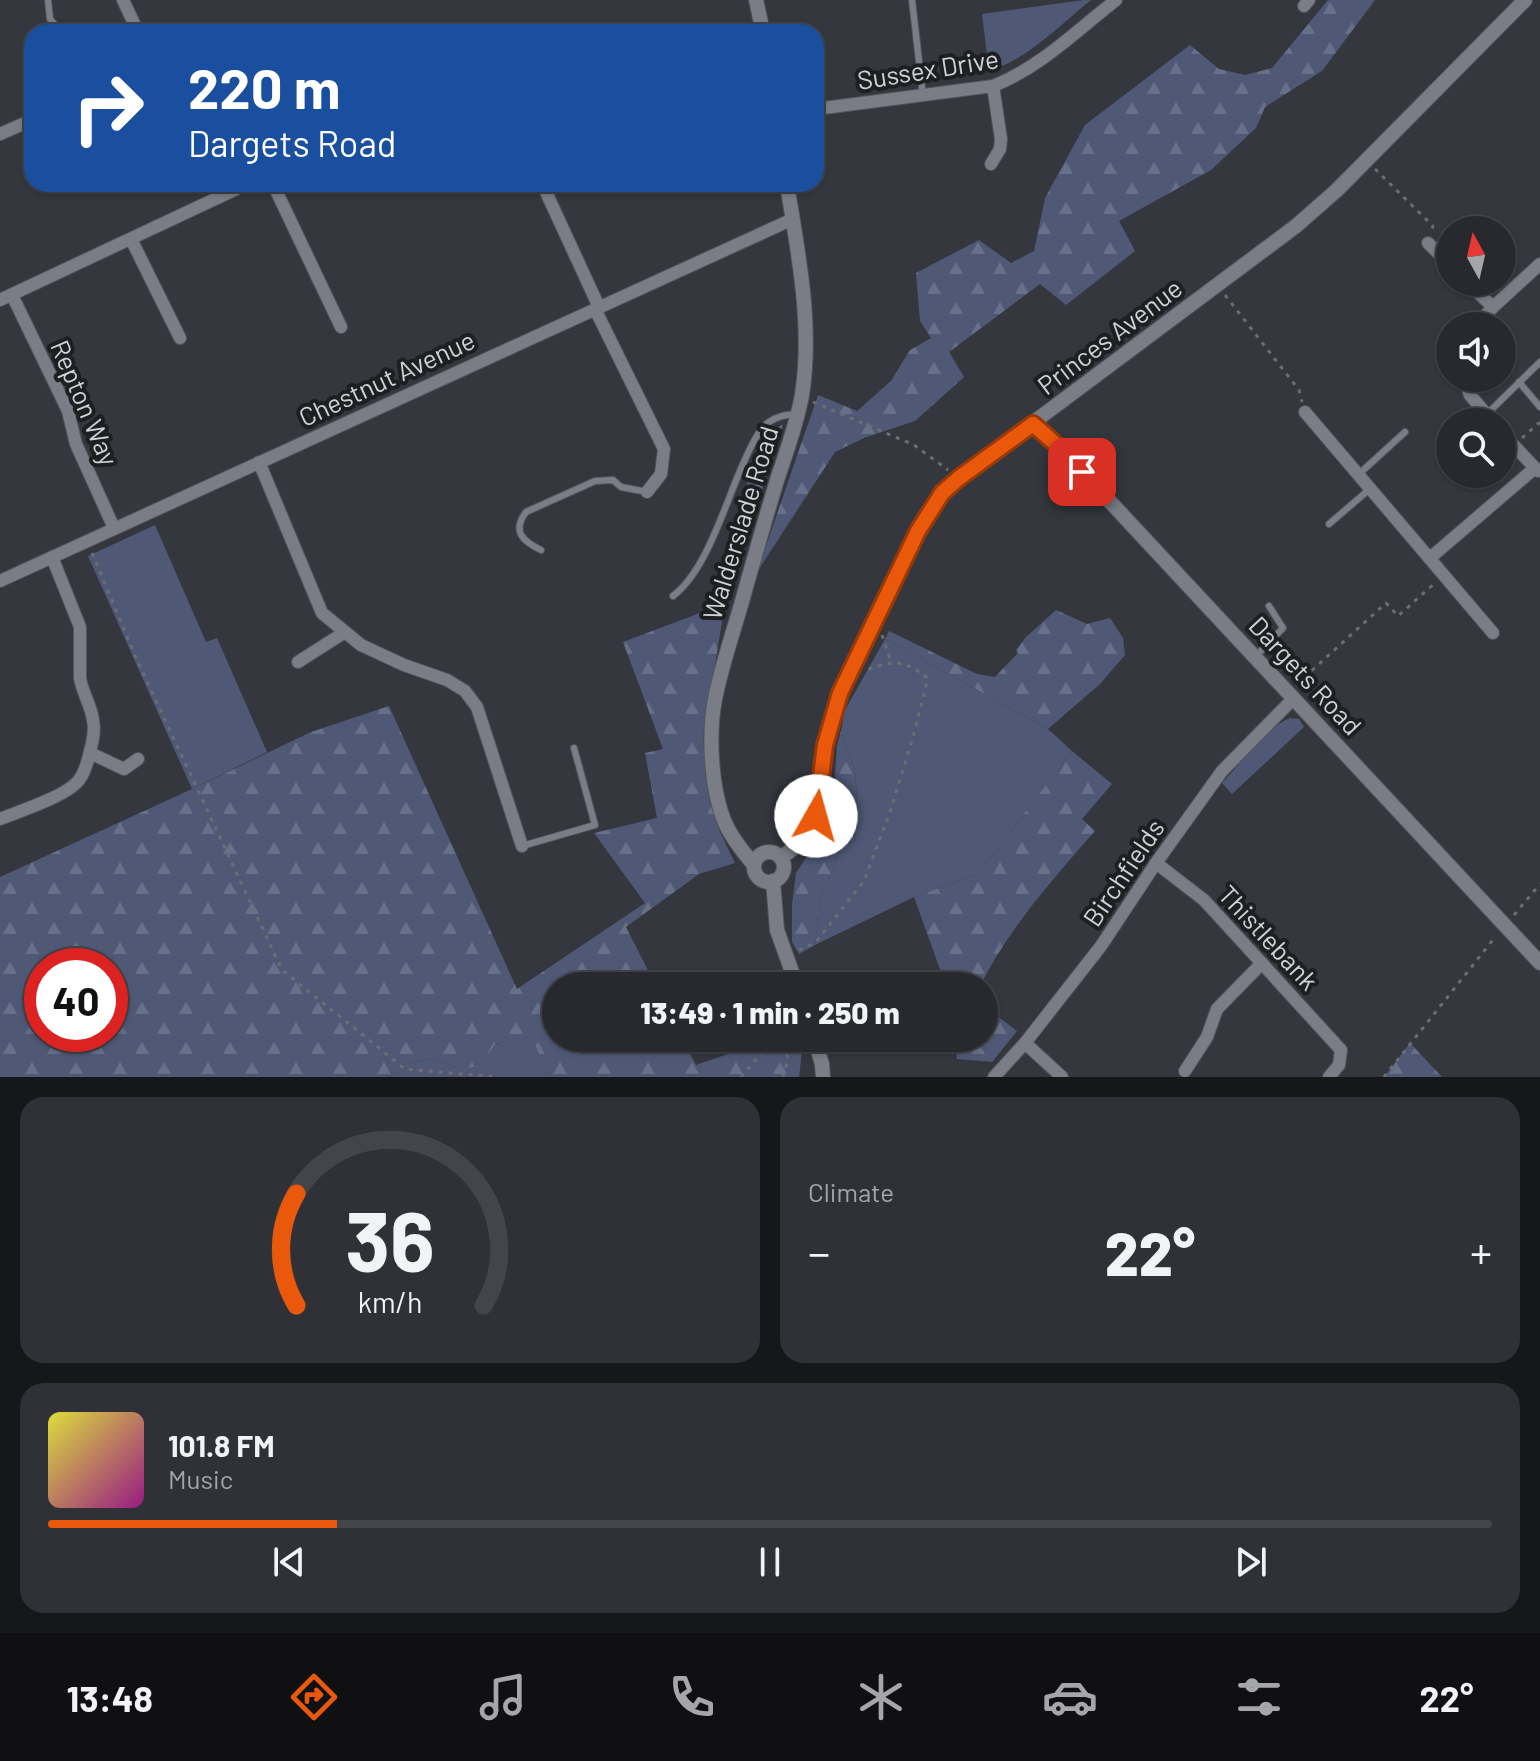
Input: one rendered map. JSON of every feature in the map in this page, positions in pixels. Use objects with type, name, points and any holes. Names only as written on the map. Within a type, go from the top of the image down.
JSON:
[{"type":"street","points":[[123,0],[134,24]]},
{"type":"street","points":[[756,0],[761,24]]},
{"type":"street","name":"Sussex Drive","points":[[824,108],[993,86],[1015,78],[1116,0]]},
{"type":"street","name":"Princes Avenue","points":[[781,858],[796,846],[816,816],[825,745],[840,693],[918,531],[942,493],[1296,226],[1337,190],[1525,0]]},
{"type":"street","points":[[991,164],[1000,149],[993,86]]},
{"type":"street","points":[[0,134],[24,124]]},
{"type":"street","points":[[6,298],[230,192]]},
{"type":"street","points":[[277,192],[341,327]]},
{"type":"street","points":[[546,192],[664,449],[661,474],[647,492]]},
{"type":"street","name":"Walderslade Road","points":[[754,865],[727,827],[718,799],[712,719],[733,632],[802,397],[805,317],[788,192]]},
{"type":"street","name":"Chestnut Avenue","points":[[0,581],[793,219]]},
{"type":"street","points":[[131,239],[180,338]]},
{"type":"street","points":[[1428,243],[1436,251]]},
{"type":"street","points":[[1489,312],[1540,264]]},
{"type":"street","points":[[1482,296],[1493,307]]},
{"type":"street","name":"Repton Way","points":[[6,298],[68,411],[76,444],[114,528]]},
{"type":"street","points":[[1469,392],[1481,408]]},
{"type":"street","points":[[1305,412],[1493,633]]},
{"type":"street","name":"Dargets Road","points":[[1033,424],[1060,448],[1540,963]]},
{"type":"street","points":[[1430,558],[1538,470],[1516,448]]},
{"type":"street","points":[[259,462],[322,613],[361,645],[447,680],[465,691],[477,707],[522,846]]},
{"type":"street","points":[[0,819],[61,794],[78,782],[85,770],[94,736],[94,720],[81,686],[80,627],[52,557]]},
{"type":"street","points":[[298,662],[345,632]]},
{"type":"street","name":"Birchfields","points":[[994,1077],[1025,1043],[1101,946],[1222,771],[1291,695]]},
{"type":"street","points":[[90,753],[124,769],[138,759]]},
{"type":"street","points":[[773,852],[781,858],[785,867],[781,876],[773,881],[763,881],[756,874],[754,865],[763,853],[773,852]]},
{"type":"street","name":"Thistlebank","points":[[1156,863],[1204,900],[1341,1050],[1339,1065],[1329,1077]]},
{"type":"street","points":[[773,881],[777,930],[792,972]]},
{"type":"street","points":[[1185,1071],[1207,1037],[1217,1009],[1262,963]]},
{"type":"street","points":[[1025,1043],[1062,1077]]},
{"type":"street","points":[[818,1052],[823,1077]]},
{"type":"lane","points":[[48,0],[50,19],[54,24]]},
{"type":"lane","points":[[912,0],[923,96]]},
{"type":"lane","points":[[1497,408],[1540,362]]},
{"type":"lane","points":[[1519,382],[1540,407]]},
{"type":"lane","points":[[673,596],[686,587],[700,565],[749,451],[766,424],[780,415],[798,414]]},
{"type":"lane","points":[[1359,474],[1405,432]]},
{"type":"lane","points":[[541,550],[526,543],[518,528],[526,512],[595,481],[613,480],[621,487],[647,492]]},
{"type":"lane","points":[[1329,524],[1371,488]]},
{"type":"lane","points":[[1255,657],[1283,628],[1269,606]]},
{"type":"lane","points":[[522,846],[595,825],[574,748]]},
{"type":"path","points":[[1366,161],[1433,226],[1428,243]]},
{"type":"path","points":[[1219,285],[1299,390],[1305,412]]},
{"type":"path","points":[[802,397],[914,445],[959,478]]},
{"type":"path","points":[[1516,444],[1540,422]]},
{"type":"path","points":[[87,541],[137,660],[282,970],[405,1069],[497,1077]]},
{"type":"path","points":[[1291,695],[1386,603],[1398,616],[1444,574]]},
{"type":"path","points":[[876,617],[891,662]]},
{"type":"path","points":[[815,943],[864,881],[890,812],[928,678],[909,665],[891,662],[862,671]]},
{"type":"path","points":[[1384,1077],[1540,884]]},
{"type":"path","points":[[741,1077],[763,1052]]},
{"type":"path","points":[[784,1077],[787,1052]]},
{"type":"path","points":[[405,1069],[406,1077]]},
{"type":"green space","points":[[1091,0],[1043,40],[1017,58],[989,71],[982,14]]},
{"type":"green space","points":[[1328,0],[1375,0],[1322,71],[1265,107],[1256,128],[1211,170],[1119,221],[1135,251],[1066,305],[1040,284],[949,352],[964,377],[915,421],[864,438],[835,452],[757,572],[818,395],[857,411],[891,381],[910,350],[931,338],[920,321],[916,273],[979,240],[1011,263],[1034,251],[1045,198],[1085,125],[1190,45],[1219,69],[1245,75],[1272,68]]},
{"type":"green space","points":[[783,424],[725,603],[703,740],[712,805],[720,832],[735,863],[699,874],[626,927],[649,972],[542,972],[645,903],[594,833],[657,818],[645,753],[663,749],[623,642],[708,610],[760,442]]},
{"type":"green space","points":[[155,525],[206,642],[217,638],[267,752],[192,789],[88,556]]},
{"type":"green space","points":[[1056,610],[1087,624],[1110,618],[1123,638],[1125,655],[1100,684],[1048,729],[885,639],[889,631],[977,674],[995,677],[1018,653],[1016,650],[1026,637]]},
{"type":"green space","points":[[885,639],[1048,729],[1072,751],[978,874],[914,897],[815,945],[820,900],[842,846],[858,817],[855,770],[841,731],[845,710]]},
{"type":"green space","points":[[389,706],[517,989],[542,972],[542,1052],[689,1052],[696,1065],[734,1052],[802,1052],[799,1077],[550,1077],[535,1045],[520,1053],[496,1043],[479,1066],[459,1069],[434,1058],[400,1065],[390,1077],[0,1077],[0,877],[311,732]]},
{"type":"green space","points":[[1290,718],[1299,719],[1304,727],[1232,794],[1222,783],[1263,737]]},
{"type":"green space","points":[[841,731],[855,770],[858,817],[842,846],[820,900],[815,945],[799,954],[792,942],[796,873],[827,826],[833,805],[837,745]]},
{"type":"green space","points":[[1072,751],[1112,784],[1082,819],[1095,831],[1018,924],[988,972],[941,972],[914,897],[978,874]]},
{"type":"green space","points":[[998,1017],[1017,1031],[992,1062],[957,1059],[956,1052],[998,1052]]},
{"type":"green space","points":[[495,1043],[520,1052],[535,1044],[550,1077],[390,1077],[400,1065],[434,1058],[459,1069]]},
{"type":"green space","points":[[1410,1043],[1442,1077],[1384,1077]]},
{"type":"route","points":[[816,816],[825,745],[840,693],[918,531],[942,493],[1033,424],[1082,472]]}]
